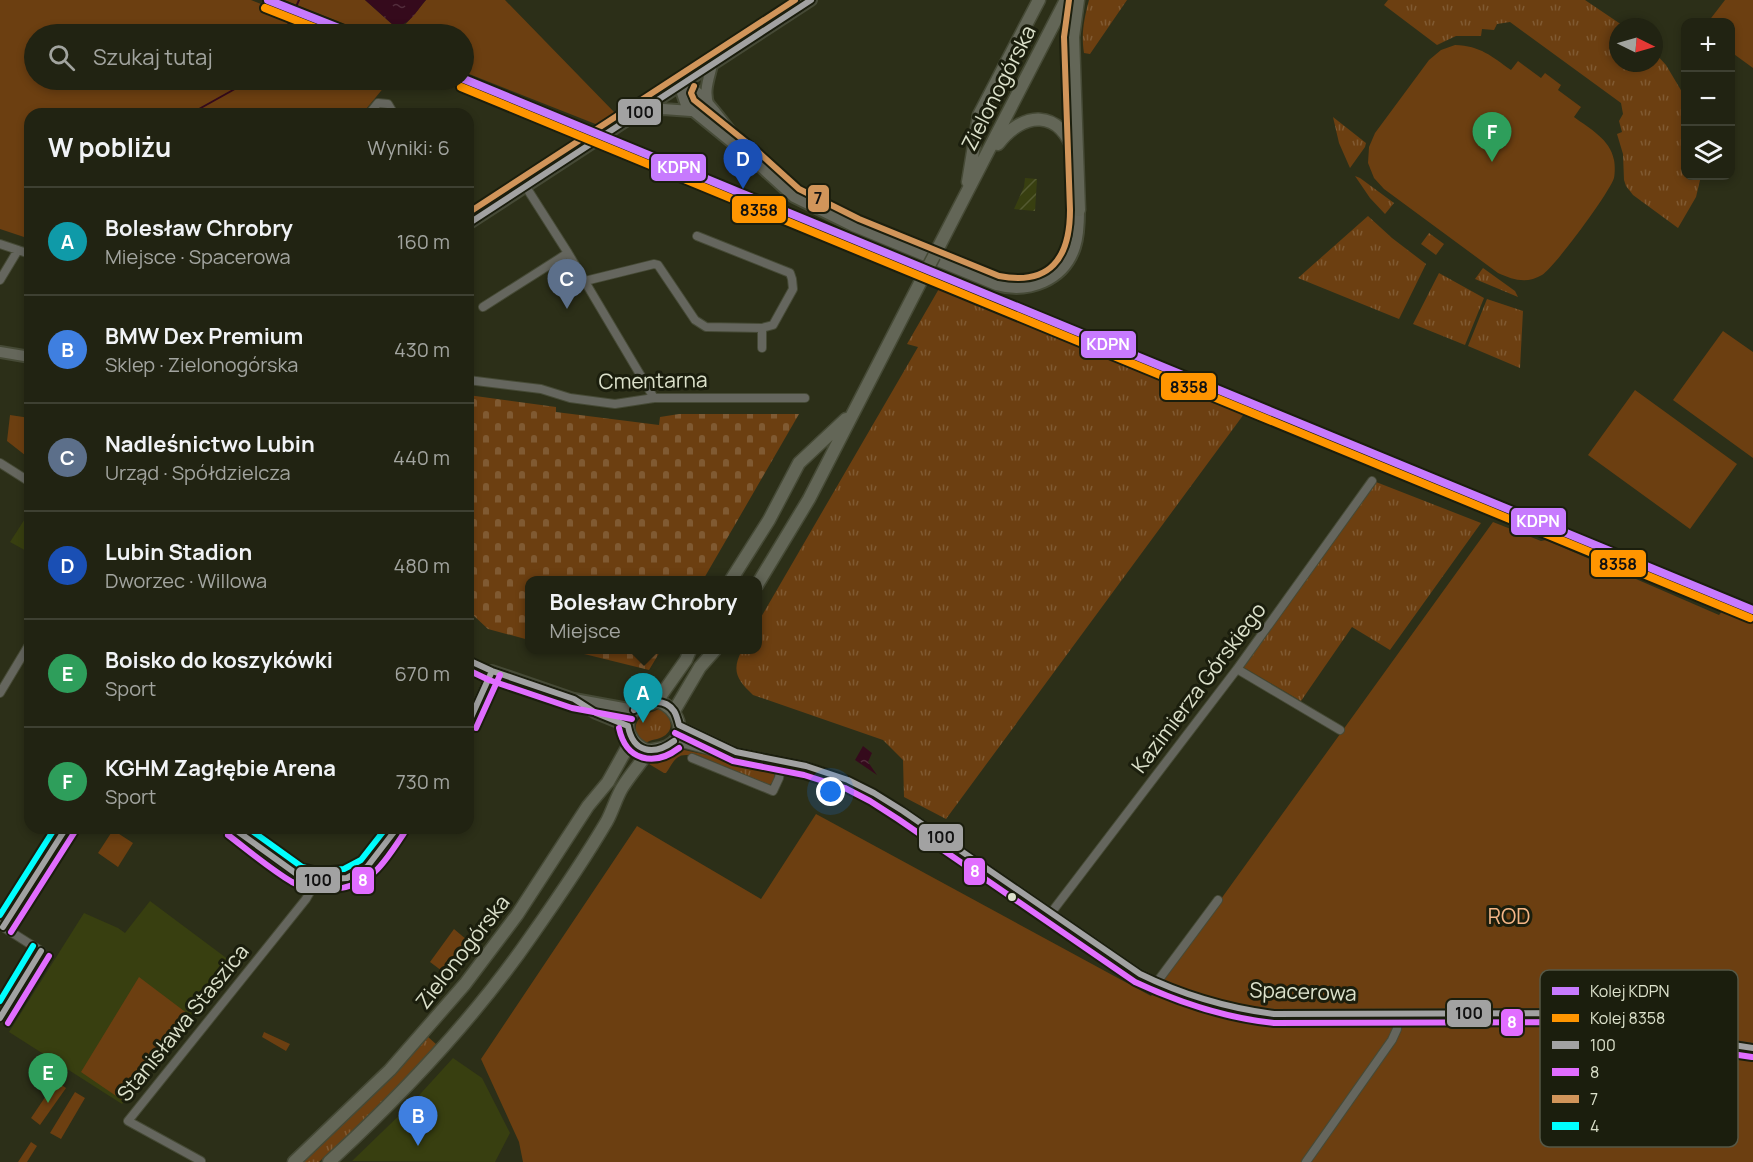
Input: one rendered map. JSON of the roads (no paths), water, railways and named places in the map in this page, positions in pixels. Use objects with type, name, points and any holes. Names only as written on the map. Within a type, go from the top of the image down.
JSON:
[{"type":"main road","name":"Zielonogórska","points":[[966,195],[979,115],[1039,0]]},
{"type":"main road","name":"Zielonogórska","points":[[762,577],[802,511],[1066,0]]},
{"type":"main road","points":[[1078,0],[1073,35],[1079,210]]},
{"type":"main road","points":[[978,172],[1005,134],[1020,124],[1033,120],[1048,121],[1061,128],[1070,141],[1077,162]]},
{"type":"main road","name":"Zielonogórska","points":[[734,576],[769,520],[799,463],[852,414]]},
{"type":"main road","points":[[657,701],[688,654]]},
{"type":"main road","points":[[674,711],[700,667],[711,654]]},
{"type":"main road","points":[[657,701],[664,703],[674,711],[679,725],[678,734],[674,741],[666,747],[649,751],[636,745],[628,726],[634,710],[657,701]]},
{"type":"main road","name":"Zielonogórska","points":[[294,1162],[390,1070],[465,984],[511,924],[588,806],[608,782],[632,740]]},
{"type":"main road","name":"Zielonogórska","points":[[329,1162],[413,1081],[488,994],[555,902],[607,820],[622,789],[649,751]]},
{"type":"street","points":[[474,220],[811,0]]},
{"type":"street","points":[[709,106],[706,90],[712,65]]},
{"type":"street","points":[[685,83],[709,106],[750,157]]},
{"type":"street","points":[[685,83],[682,97],[691,111],[750,157],[782,188],[804,203],[995,285],[1026,288],[1052,278],[1072,256],[1076,244],[1079,210]]},
{"type":"street","points":[[374,108],[378,103],[388,104],[390,108]]},
{"type":"street","points":[[640,111],[691,111]]},
{"type":"street","points":[[526,186],[654,398]]},
{"type":"street","points":[[585,281],[654,264],[658,265],[695,320],[706,327],[762,328],[774,325],[794,290],[790,273],[698,236]]},
{"type":"street","points":[[0,244],[24,252]]},
{"type":"street","points":[[0,280],[18,250]]},
{"type":"street","points":[[483,307],[568,253]]},
{"type":"street","points":[[762,328],[762,348]]},
{"type":"street","points":[[0,352],[24,356]]},
{"type":"street","name":"Cmentarna","points":[[474,381],[541,389],[570,398],[615,404],[654,398],[805,398]]},
{"type":"street","points":[[0,463],[24,478]]},
{"type":"street","name":"Kazimierza Górskiego","points":[[1051,913],[1237,669],[1372,481]]},
{"type":"street","points":[[0,693],[3,681],[24,651]]},
{"type":"street","points":[[1237,669],[1340,730]]},
{"type":"street","points":[[474,711],[492,671],[574,699],[634,710]]},
{"type":"street","points":[[574,699],[596,713],[628,726]]},
{"type":"street","name":"Spacerowa","points":[[679,725],[736,752]]},
{"type":"street","name":"Spacerowa","points":[[674,741],[711,751],[736,752],[782,761],[848,780],[874,793],[903,812],[1117,959],[1157,982],[1184,994],[1216,1004],[1274,1014],[1540,1013]]},
{"type":"street","points":[[692,758],[773,791],[779,778],[782,761]]},
{"type":"street","points":[[0,1018],[41,951],[2,926],[62,834]]},
{"type":"street","points":[[241,834],[298,875],[317,880],[340,880],[358,873],[373,860],[392,834]]},
{"type":"street","name":"Stanisława Staszica","points":[[201,1161],[128,1121],[306,899],[317,880]]},
{"type":"street","points":[[1157,982],[1218,900]]},
{"type":"street","points":[[1305,1162],[1392,1040],[1397,1029],[1398,1014]]},
{"type":"street","name":"Spacerowa","points":[[1738,1046],[1753,1048]]},
{"type":"water","points":[[365,0],[426,0],[408,21],[403,24],[392,24]]},
{"type":"water","points":[[863,746],[872,753],[868,762],[877,775],[855,760]]},
{"type":"waterway","points":[[288,24],[299,0]]},
{"type":"waterway","points":[[201,108],[233,90]]},
{"type":"rail line","name":"KDPN","points":[[268,0],[329,24]]},
{"type":"rail line","name":"8358","points":[[265,8],[306,24]]},
{"type":"rail line","name":"KDPN","points":[[474,83],[1753,610]]},
{"type":"rail line","name":"8358","points":[[468,90],[1750,618]]},
{"type":"place","name":"KGHM Zagłębie Arena","points":[[1492,162]]},
{"type":"place","name":"Lubin Stadion","points":[[743,189]]},
{"type":"place","name":"Nadleśnictwo Lubin","points":[[567,309]]},
{"type":"place","name":"Bolesław Chrobry","points":[[643,723]]},
{"type":"place","name":"Boisko do koszykówki","points":[[48,1103]]},
{"type":"place","name":"BMW Dex Premium","points":[[418,1146]]},
{"type":"park label","name":"ROD","points":[[1509,917]]}]
